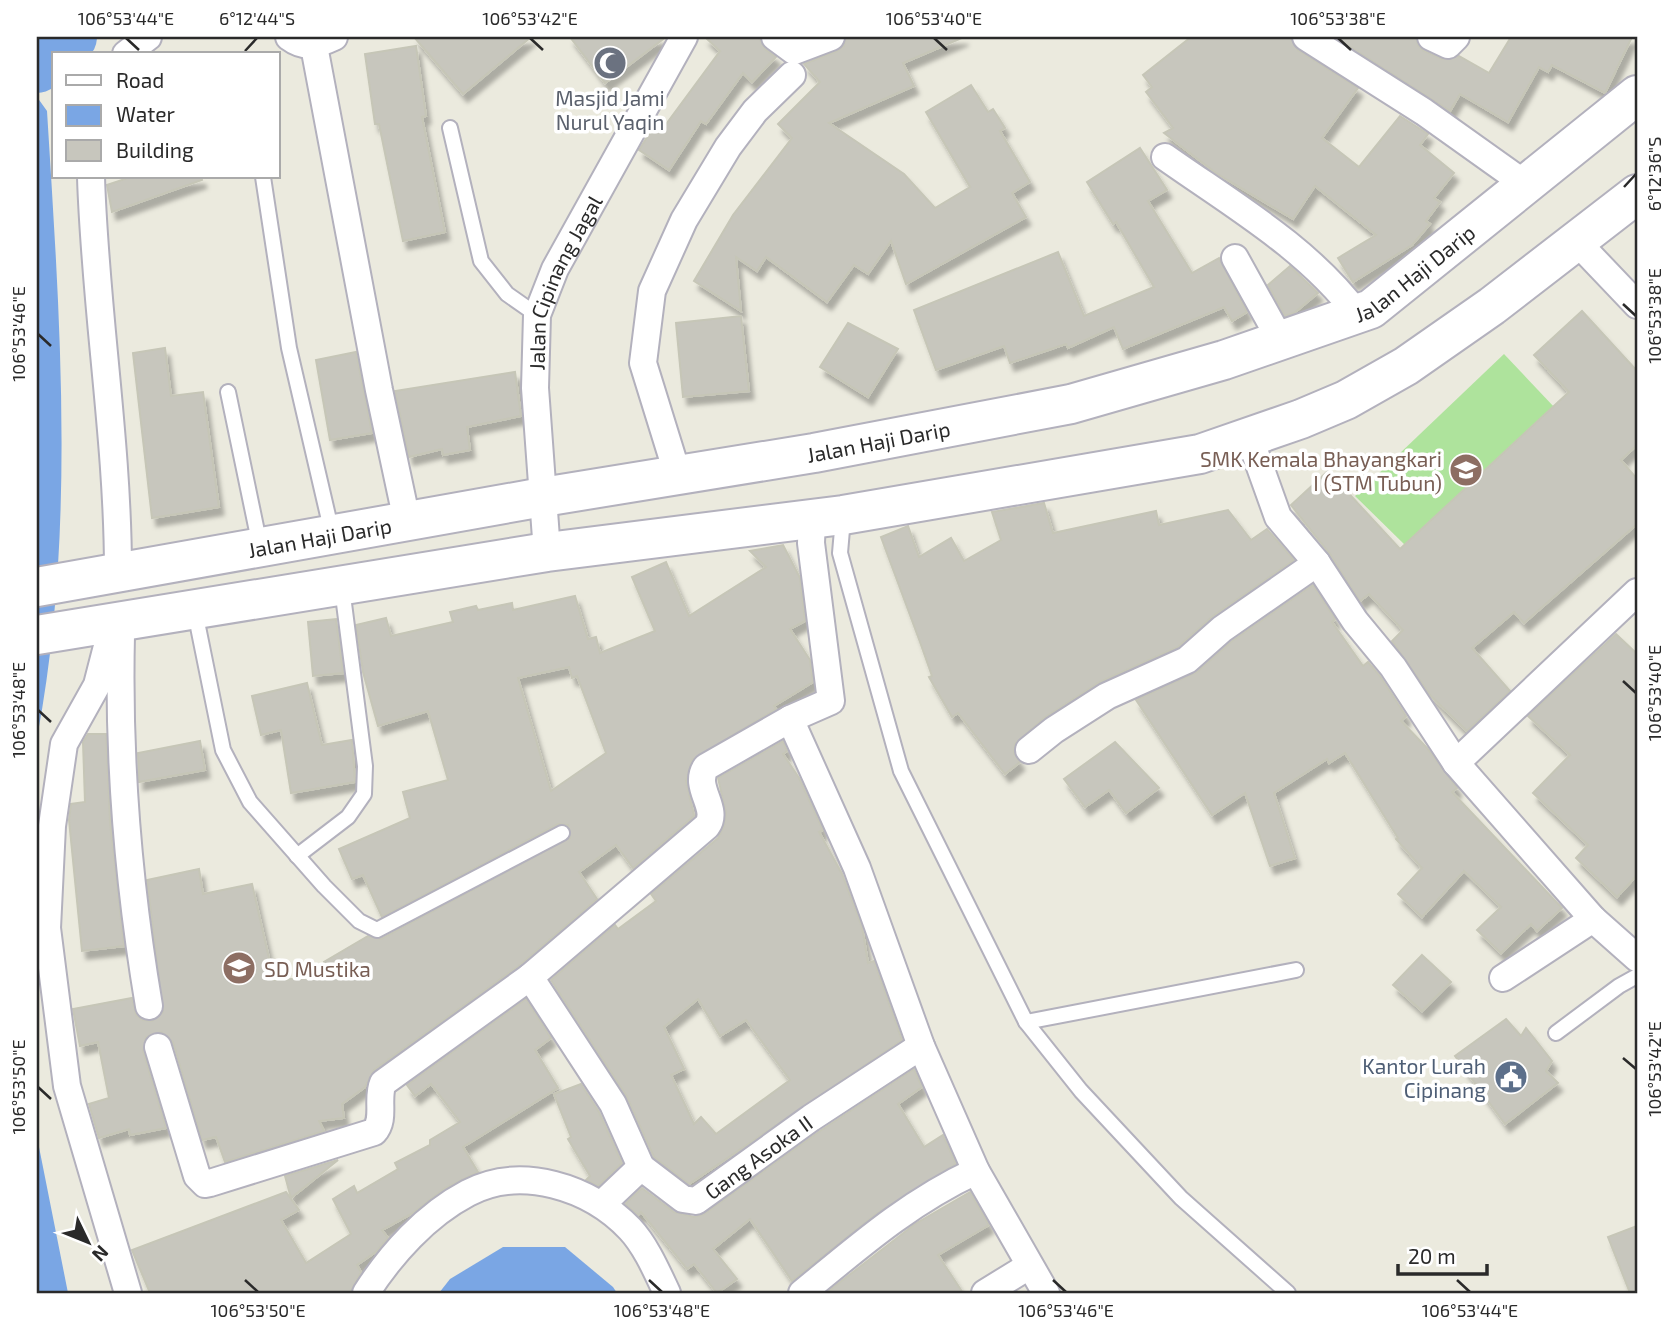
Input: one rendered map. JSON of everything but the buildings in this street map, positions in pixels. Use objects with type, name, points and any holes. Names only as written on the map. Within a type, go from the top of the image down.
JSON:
[{"type":"main road","name":"Jalan Haji Darip","points":[[37,587],[450,513],[678,476],[1071,404],[1281,341],[1371,309],[1637,95]]},
{"type":"main road","points":[[37,635],[547,552],[827,517],[1200,454],[1301,419],[1346,400],[1406,366],[1492,306],[1637,194]]},
{"type":"main road","points":[[450,513],[458,567]]},
{"type":"street","points":[[129,52],[148,37]]},
{"type":"street","points":[[289,37],[297,43],[324,41],[379,390],[407,521]]},
{"type":"street","name":"Jalan Cipinang Jagal","points":[[547,552],[535,388],[537,315],[555,269],[684,37]]},
{"type":"street","points":[[775,37],[794,51],[831,37]]},
{"type":"street","points":[[1431,37],[1448,45],[1457,37]]},
{"type":"street","points":[[1311,38],[1424,112],[1525,184]]},
{"type":"street","points":[[678,476],[643,363],[652,291],[684,220],[728,147],[755,111],[792,75]]},
{"type":"street","points":[[1165,157],[1302,254],[1340,291],[1358,315]]},
{"type":"street","points":[[91,178],[93,259],[110,408],[118,572]]},
{"type":"street","points":[[1576,241],[1637,305]]},
{"type":"street","points":[[1235,258],[1281,341]]},
{"type":"street","points":[[1249,436],[1271,504],[1393,667],[1456,763],[1593,919],[1634,948]]},
{"type":"street","points":[[158,1047],[197,1176],[205,1184],[374,1132],[380,1122],[380,1091],[383,1083],[530,977],[707,826],[711,816],[701,782],[706,767],[790,719],[831,701],[811,543],[827,517]]},
{"type":"street","points":[[1029,750],[1054,730],[1107,696],[1187,660],[1222,629],[1317,563]]},
{"type":"street","points":[[1456,763],[1637,592]]},
{"type":"street","points":[[105,624],[120,689],[124,823],[130,886],[149,1006]]},
{"type":"street","points":[[105,624],[97,685],[64,744],[52,826],[47,928],[67,1086],[128,1293]]},
{"type":"street","points":[[790,719],[857,868],[921,1046],[976,1171],[1046,1293]]},
{"type":"street","points":[[1503,978],[1593,919]]},
{"type":"street","points":[[530,977],[613,1104],[641,1167],[602,1204]]},
{"type":"street","name":"Gang Asoka II","points":[[641,1167],[683,1199],[696,1201],[811,1118],[921,1046]]},
{"type":"street","points":[[802,1293],[888,1222],[948,1184],[976,1171]]},
{"type":"street","points":[[366,1293],[426,1221],[470,1192],[518,1180],[565,1187],[602,1204],[631,1230],[667,1293]]},
{"type":"street","points":[[985,1293],[1029,1266]]},
{"type":"lane","points":[[450,128],[481,261],[507,293],[537,315]]},
{"type":"lane","points":[[263,178],[289,348],[332,534]]},
{"type":"lane","points":[[228,393],[260,547]]},
{"type":"lane","points":[[827,517],[841,552],[901,771],[1026,1022],[1081,1091],[1181,1199],[1288,1293]]},
{"type":"lane","points":[[297,856],[348,817],[364,794],[365,766],[341,586]]},
{"type":"lane","points":[[195,610],[223,750],[250,802],[359,921],[377,930],[562,833]]},
{"type":"lane","points":[[1026,1022],[1297,970]]},
{"type":"lane","points":[[1556,1033],[1619,986],[1637,976]]},
{"type":"green space","points":[[1504,354],[1555,408],[1406,546],[1355,496]]},
{"type":"water","points":[[37,97],[47,111],[62,426],[57,583],[37,738]]},
{"type":"water","points":[[37,1133],[39,1147],[68,1293],[37,1293]]},
{"type":"water","points":[[503,1247],[565,1247],[617,1293],[439,1293],[450,1279]]},
{"type":"waterway","points":[[53,52],[70,37]]},
{"type":"waterway","points":[[37,66],[52,53]]},
{"type":"place","name":"Masjid Jami Nurul Yaqin","points":[[610,63]]},
{"type":"place","name":"SMK Kemala Bhayangkari I (STM Tubun)","points":[[1466,470]]},
{"type":"place","name":"SD Mustika","points":[[239,968]]},
{"type":"place","name":"Kantor Lurah Cipinang","points":[[1511,1077]]}]
